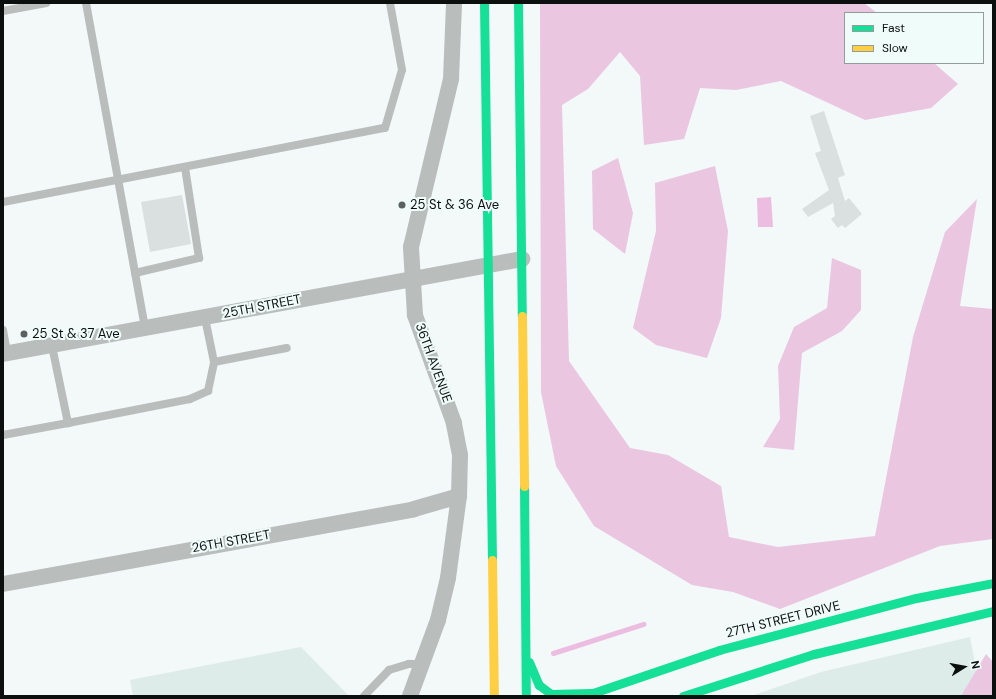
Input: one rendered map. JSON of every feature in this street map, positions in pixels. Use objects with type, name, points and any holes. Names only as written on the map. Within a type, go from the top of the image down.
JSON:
[{"type":"main road","points":[[484,3],[489,264],[494,696]]},
{"type":"main road","points":[[518,3],[526,696]]},
{"type":"main road","name":"27TH STREET DRIVE","points":[[526,649],[533,677],[546,691],[559,695],[588,695],[719,650],[916,598],[993,583]]},
{"type":"main road","points":[[683,696],[814,654],[993,611]]},
{"type":"main road","points":[[483,684],[493,661]]},
{"type":"street","name":"36TH AVENUE","points":[[410,696],[422,664],[448,578],[459,496],[460,455],[454,423],[419,329],[412,278],[411,247],[451,79],[454,3]]},
{"type":"street","name":"25TH STREET","points":[[5,354],[522,259]]},
{"type":"street","name":"26TH STREET","points":[[3,584],[414,509],[459,496]]},
{"type":"lane","points":[[3,11],[46,3]]},
{"type":"lane","points":[[86,3],[145,328]]},
{"type":"lane","points":[[3,202],[185,168],[385,128],[402,70],[390,3]]},
{"type":"lane","points":[[135,273],[199,258],[185,168]]},
{"type":"lane","points":[[3,435],[190,399],[208,391],[214,362],[206,318]]},
{"type":"lane","points":[[3,330],[5,354]]},
{"type":"lane","points":[[52,346],[68,423]]},
{"type":"lane","points":[[214,362],[287,348]]},
{"type":"lane","points":[[364,696],[389,670],[409,664],[422,664]]},
{"type":"shaded area","points":[[540,3],[864,3],[876,12],[844,12],[844,64],[935,64],[958,84],[931,108],[865,120],[781,81],[736,90],[700,88],[684,139],[644,145],[640,76],[620,52],[588,89],[562,105],[569,361],[630,448],[668,455],[721,486],[729,537],[778,547],[875,536],[913,337],[945,232],[977,199],[960,306],[993,309],[993,539],[940,546],[780,609],[733,592],[692,585],[594,526],[556,466],[541,392]]},
{"type":"shaded area","points":[[618,158],[633,213],[625,254],[593,229],[592,171]]},
{"type":"shaded area","points":[[715,166],[728,231],[721,318],[707,358],[656,345],[633,328],[656,231],[655,183]]},
{"type":"shaded area","points":[[771,197],[773,227],[758,227],[757,198]]},
{"type":"shaded area","points":[[832,258],[861,270],[861,310],[842,331],[802,353],[794,450],[763,447],[780,419],[778,366],[794,327],[827,308]]},
{"type":"shaded area","points":[[970,637],[981,696],[751,696],[821,672]]},
{"type":"shaded area","points":[[301,647],[349,696],[133,696],[130,680]]},
{"type":"shaded area","points":[[986,654],[993,662],[993,696],[961,696]]},
{"type":"building","points":[[824,111],[845,175],[838,178],[845,201],[849,198],[862,214],[845,228],[842,225],[838,228],[831,219],[835,216],[833,203],[808,217],[802,209],[829,190],[815,153],[821,151],[810,116]]},
{"type":"building","points":[[182,195],[191,244],[150,252],[141,202]]},
{"type":"waterway","points":[[553,653],[643,624]]},
{"type":"traffic: fast","points":[[484,3],[492,560]]},
{"type":"traffic: fast","points":[[518,3],[522,316]]},
{"type":"traffic: fast","points":[[524,486],[526,696]]},
{"type":"traffic: fast","points":[[584,696],[719,650],[916,598],[993,583]]},
{"type":"traffic: fast","points":[[683,696],[814,654],[993,611]]},
{"type":"traffic: fast","points":[[529,662],[539,685],[551,694],[591,693]]},
{"type":"traffic: slow","points":[[522,316],[524,486]]},
{"type":"traffic: slow","points":[[492,560],[494,696]]},
{"type":"place","name":"25 St & 36 Ave","points":[[402,205]]},
{"type":"place","name":"25 St & 37 Ave","points":[[24,334]]}]
